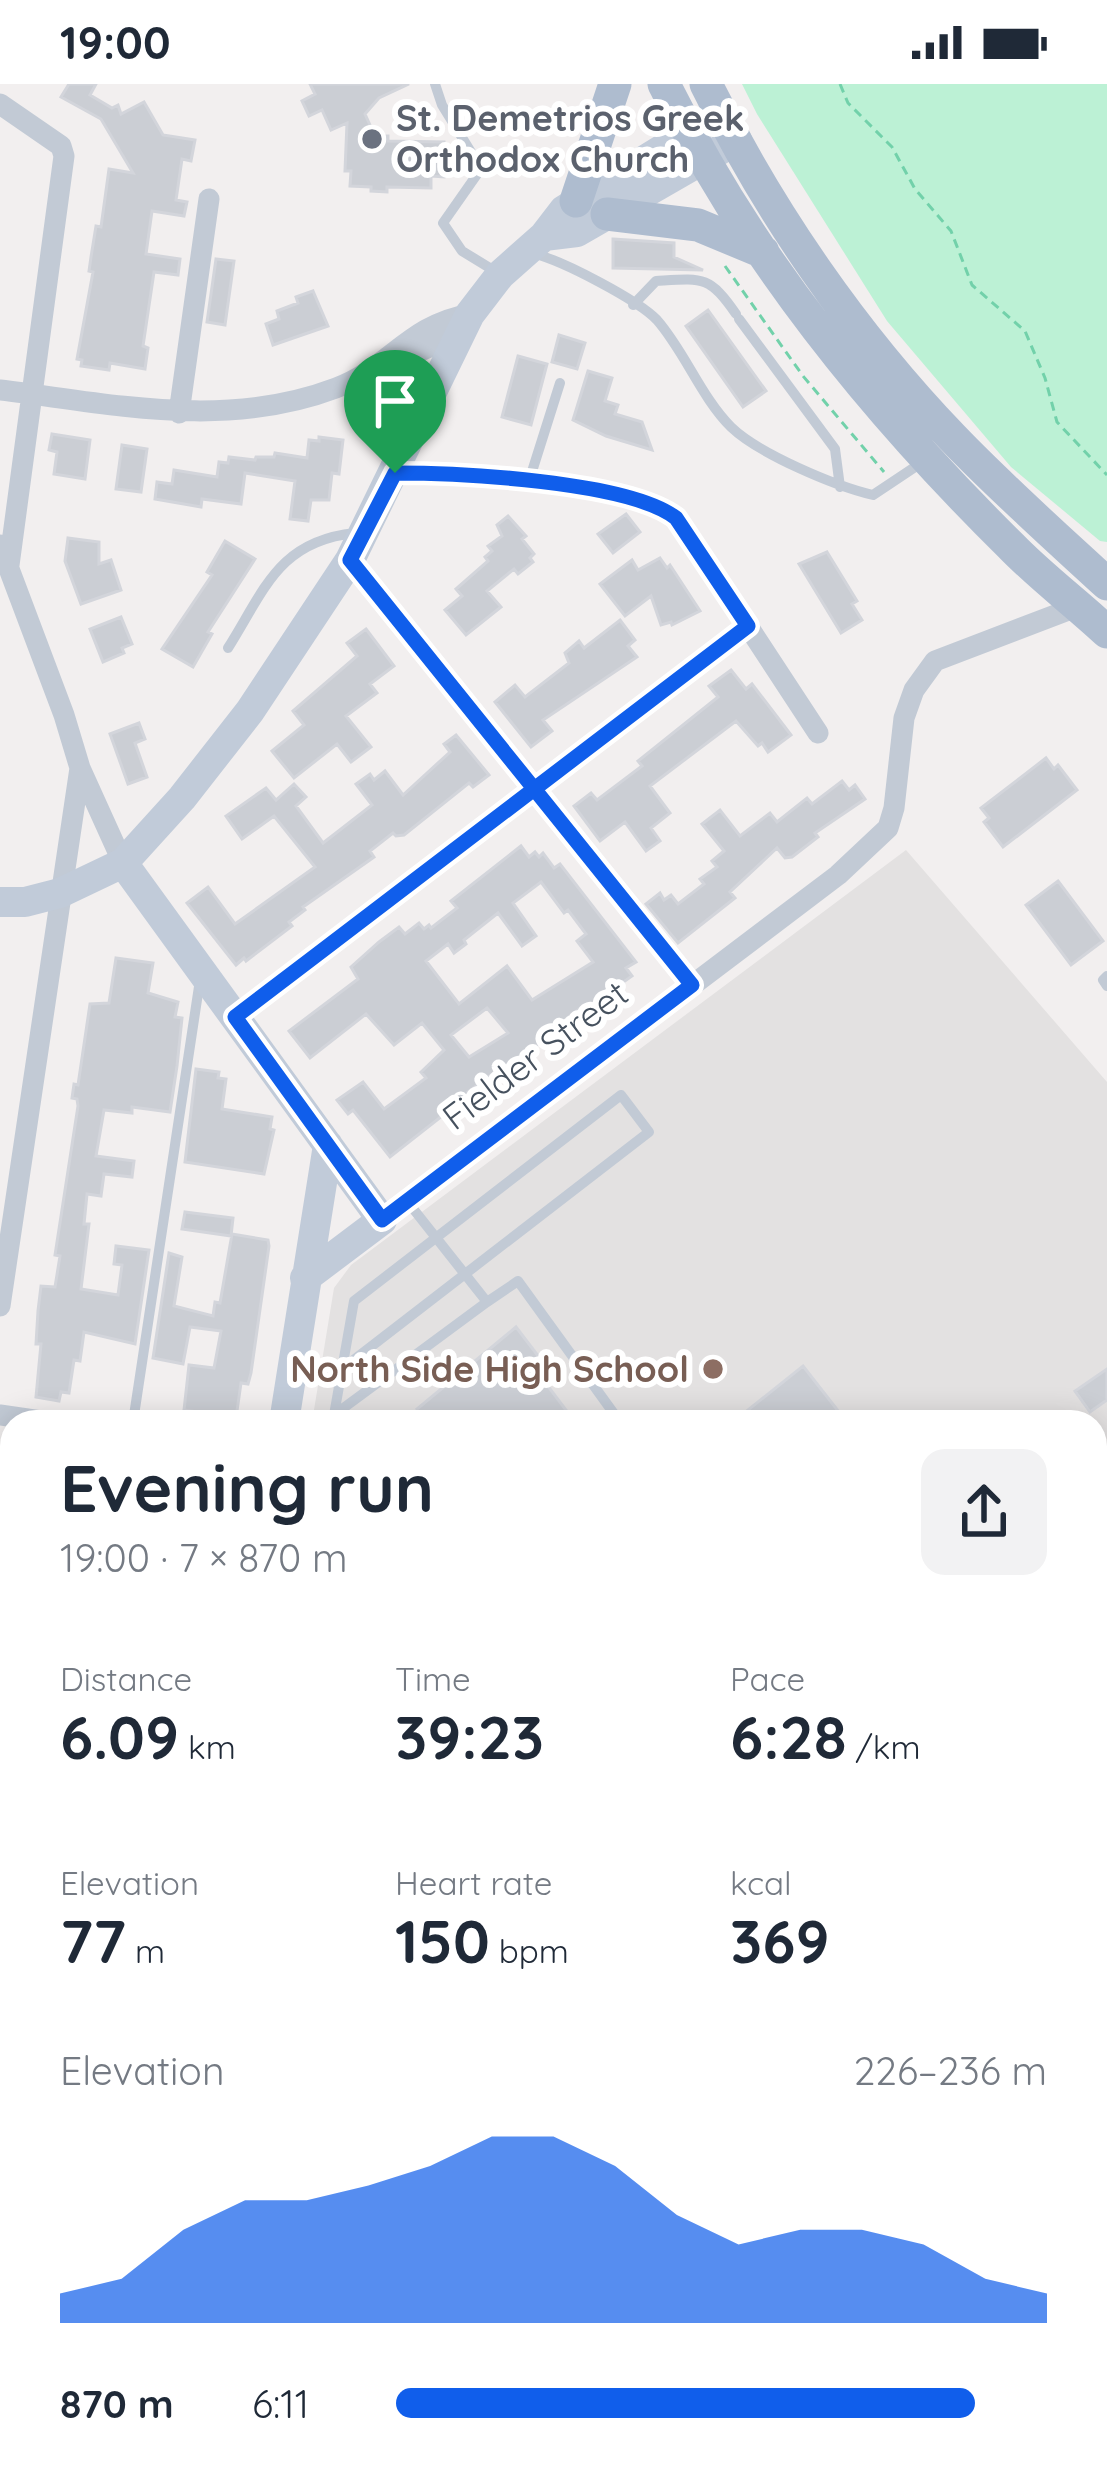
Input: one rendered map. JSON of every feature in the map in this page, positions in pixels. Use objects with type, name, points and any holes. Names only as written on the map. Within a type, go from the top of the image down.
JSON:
[{"type":"main road","points":[[615,84],[592,208],[698,225],[764,252]]},
{"type":"main road","points":[[664,84],[764,252],[851,376],[1015,551],[1107,632]]},
{"type":"main road","points":[[722,113],[797,243],[877,348],[952,437],[1107,584]]},
{"type":"main road","points":[[1061,541],[1107,556]]},
{"type":"street","points":[[0,104],[62,146],[64,156],[9,568]]},
{"type":"street","points":[[0,902],[25,902],[60,892],[123,863],[250,711],[350,560],[465,324],[500,275],[535,243],[577,232],[592,208],[697,146],[722,113]]},
{"type":"street","points":[[179,412],[209,199]]},
{"type":"street","points":[[0,390],[179,412],[244,411],[279,406],[355,380],[389,359],[397,345],[448,318],[465,324]]},
{"type":"street","points":[[395,473],[476,473],[637,499],[663,508],[676,518],[818,733]]},
{"type":"street","points":[[0,545],[80,768],[123,863],[382,1220]]},
{"type":"street","points":[[350,560],[692,985]]},
{"type":"street","name":"Fielder Street","points":[[304,1278],[838,875],[888,829],[904,718],[914,690],[935,661],[1079,606]]},
{"type":"street","points":[[235,1017],[748,626]]},
{"type":"street","points":[[0,1306],[80,768]]},
{"type":"street","points":[[285,1410],[328,1145]]},
{"type":"lane","points":[[435,84],[442,105],[478,165],[478,173],[443,224],[462,251],[500,275]]},
{"type":"lane","points":[[535,243],[655,317],[732,428],[840,487],[873,495],[927,459]]},
{"type":"lane","points":[[633,305],[656,281],[703,279],[714,285],[835,449],[840,487]]},
{"type":"lane","points":[[529,482],[560,383]]},
{"type":"lane","points":[[228,648],[284,561],[303,545],[331,535],[364,532]]},
{"type":"lane","points":[[135,1410],[201,972]]},
{"type":"lane","points":[[1107,976],[1103,980],[1107,986]]},
{"type":"lane","points":[[335,1410],[342,1369],[354,1301],[621,1095],[650,1132],[342,1369]]},
{"type":"lane","points":[[407,1201],[487,1302]]},
{"type":"lane","points":[[341,1410],[518,1281],[611,1410]]},
{"type":"path","points":[[840,84],[848,103],[892,147],[915,189],[951,231],[972,285],[1025,331],[1046,377],[1058,422],[1107,475]]},
{"type":"shaded area","name":"North Side High School","points":[[906,850],[1107,1082],[1107,1410],[314,1410],[334,1288],[351,1265]]},
{"type":"green space","points":[[742,84],[1107,84],[1107,542],[1011,467],[887,321]]},
{"type":"building","points":[[69,84],[96,84],[90,95],[112,108],[118,105],[121,114],[144,102],[163,135],[195,140],[191,161],[182,159],[176,200],[187,202],[184,216],[152,211],[146,254],[180,259],[178,275],[154,272],[143,346],[148,348],[145,369],[110,363],[109,370],[81,366],[82,360],[77,359],[109,169],[133,173],[101,119],[61,97]]},
{"type":"building","name":"St. Demetrios Greek Orthodox Church","points":[[310,84],[409,84],[379,98],[365,114],[375,136],[388,136],[388,141],[444,142],[444,177],[431,176],[431,188],[387,187],[387,192],[350,186],[351,171],[345,171],[347,123],[331,130],[322,110],[309,116],[302,101],[315,94]]},
{"type":"building","points":[[613,239],[674,243],[674,257],[703,270],[613,268]]},
{"type":"building","points":[[216,259],[234,261],[225,325],[207,322]]},
{"type":"building","points":[[313,291],[328,326],[273,345],[266,324],[279,319],[277,311],[298,303],[296,297]]},
{"type":"building","points":[[708,310],[766,391],[743,407],[686,326]]},
{"type":"building","points":[[559,335],[585,343],[577,369],[552,362]]},
{"type":"building","points":[[518,356],[547,364],[531,425],[502,417]]},
{"type":"building","points":[[588,371],[612,378],[605,401],[618,405],[615,414],[642,422],[652,450],[573,420]]},
{"type":"building","points":[[52,434],[90,440],[85,479],[54,474],[57,452],[49,450]]},
{"type":"building","points":[[319,437],[343,440],[339,474],[332,473],[329,500],[311,500],[308,521],[290,519],[295,481],[245,473],[241,504],[202,499],[201,507],[155,499],[157,482],[172,484],[174,470],[217,477],[219,462],[228,463],[229,457],[255,460],[275,453],[307,458],[309,440],[319,441]]},
{"type":"building","points":[[122,445],[147,449],[141,492],[116,489]]},
{"type":"building","points":[[626,514],[640,532],[613,553],[598,534]]},
{"type":"building","points":[[508,516],[526,536],[522,539],[534,554],[533,562],[518,574],[514,569],[487,591],[501,607],[466,635],[445,610],[462,596],[456,589],[488,561],[485,557],[492,551],[488,546],[502,536],[497,525]]},
{"type":"building","points":[[68,538],[99,542],[99,564],[111,560],[121,590],[81,604],[65,561]]},
{"type":"building","points":[[225,541],[255,559],[208,632],[212,634],[193,667],[162,649],[212,575],[207,572]]},
{"type":"building","points":[[827,552],[857,601],[852,604],[862,620],[841,633],[799,564]]},
{"type":"building","points":[[660,558],[667,568],[670,565],[700,611],[672,625],[661,625],[651,596],[625,616],[600,584],[632,560],[638,570]]},
{"type":"building","points":[[121,617],[132,644],[103,662],[90,629]]},
{"type":"building","points":[[620,620],[635,640],[628,646],[637,657],[543,720],[552,731],[531,747],[495,702],[515,685],[525,697],[569,663],[565,653],[579,641],[584,648]]},
{"type":"building","points":[[366,629],[394,666],[370,684],[377,693],[346,716],[371,747],[351,762],[337,744],[294,778],[272,751],[304,725],[293,711],[357,656],[347,643]]},
{"type":"building","points":[[731,670],[746,689],[752,684],[791,735],[768,752],[736,721],[650,786],[670,813],[651,828],[660,841],[646,851],[625,822],[600,841],[574,806],[591,793],[597,800],[642,766],[638,761],[718,697],[709,686]]},
{"type":"building","points":[[139,723],[145,739],[135,743],[147,777],[128,784],[110,734]]},
{"type":"building","points":[[456,735],[489,775],[473,787],[469,783],[404,835],[393,833],[370,851],[374,857],[303,907],[289,922],[292,926],[236,965],[187,903],[208,887],[235,924],[315,867],[274,816],[242,839],[226,816],[266,788],[276,800],[294,784],[306,797],[296,806],[323,843],[372,805],[356,784],[370,774],[374,780],[385,771],[403,795],[450,752],[444,744]]},
{"type":"building","points":[[1046,758],[1054,769],[1058,765],[1077,790],[1003,847],[984,822],[989,818],[981,808]]},
{"type":"building","points":[[842,781],[849,790],[855,785],[865,799],[815,833],[818,837],[792,857],[785,858],[777,848],[730,892],[735,898],[678,943],[646,904],[660,893],[664,900],[671,895],[678,904],[704,884],[700,879],[717,867],[712,861],[724,851],[702,824],[720,810],[740,836],[770,813],[777,822],[807,798],[812,804]]},
{"type":"building","points":[[521,846],[529,857],[543,853],[554,868],[560,864],[636,962],[626,968],[632,976],[468,1092],[390,1157],[353,1110],[348,1114],[337,1100],[363,1082],[384,1109],[426,1078],[421,1072],[444,1050],[422,1023],[394,1045],[366,1014],[310,1058],[289,1031],[358,979],[351,967],[379,942],[399,927],[405,934],[419,923],[424,929],[431,928],[457,908],[451,901]],"holes":[[[541,882],[586,934],[577,941],[593,962],[532,1000],[507,966],[459,1004],[426,961],[448,944],[454,953],[498,913],[522,946],[536,936],[513,903]],[[487,1008],[508,1033],[469,1057],[451,1035]]]},
{"type":"building","points":[[1058,881],[1103,941],[1071,965],[1026,905]]},
{"type":"building","points":[[116,958],[153,963],[148,993],[178,1002],[175,1017],[182,1018],[177,1066],[170,1112],[132,1107],[132,1113],[104,1110],[96,1156],[134,1161],[132,1177],[104,1174],[101,1196],[87,1194],[84,1224],[89,1224],[81,1289],[118,1295],[122,1265],[114,1264],[116,1246],[149,1250],[135,1344],[84,1332],[69,1393],[61,1392],[59,1401],[36,1397],[41,1286],[55,1287],[60,1256],[55,1255],[78,1106],[72,1098],[90,1004],[109,1003]]},
{"type":"building","points":[[196,1069],[219,1072],[218,1078],[226,1079],[222,1109],[272,1117],[270,1129],[274,1130],[264,1174],[185,1162]]},
{"type":"building","points":[[185,1212],[233,1218],[231,1236],[182,1229]]},
{"type":"building","points":[[232,1234],[268,1240],[251,1373],[248,1384],[241,1383],[237,1410],[184,1410],[189,1365],[214,1368],[221,1331],[190,1327],[183,1364],[153,1358],[169,1253],[182,1257],[174,1306],[213,1316],[215,1302],[220,1303]]},
{"type":"building","points":[[516,1327],[552,1374],[544,1381],[566,1410],[418,1410]]},
{"type":"building","points":[[803,1366],[837,1410],[748,1410]]},
{"type":"building","points":[[1107,1369],[1107,1400],[1093,1410],[1075,1391]]},
{"type":"place","name":"St. Demetrios Greek Orthodox Church","points":[[372,139]]},
{"type":"place","name":"North Side High School","points":[[713,1369]]},
{"type":"route","points":[[395,473],[350,560],[534,789],[692,985],[382,1220],[235,1017],[434,865],[534,789],[713,653],[748,626],[676,518],[663,508],[637,499],[476,473],[395,473]]}]
